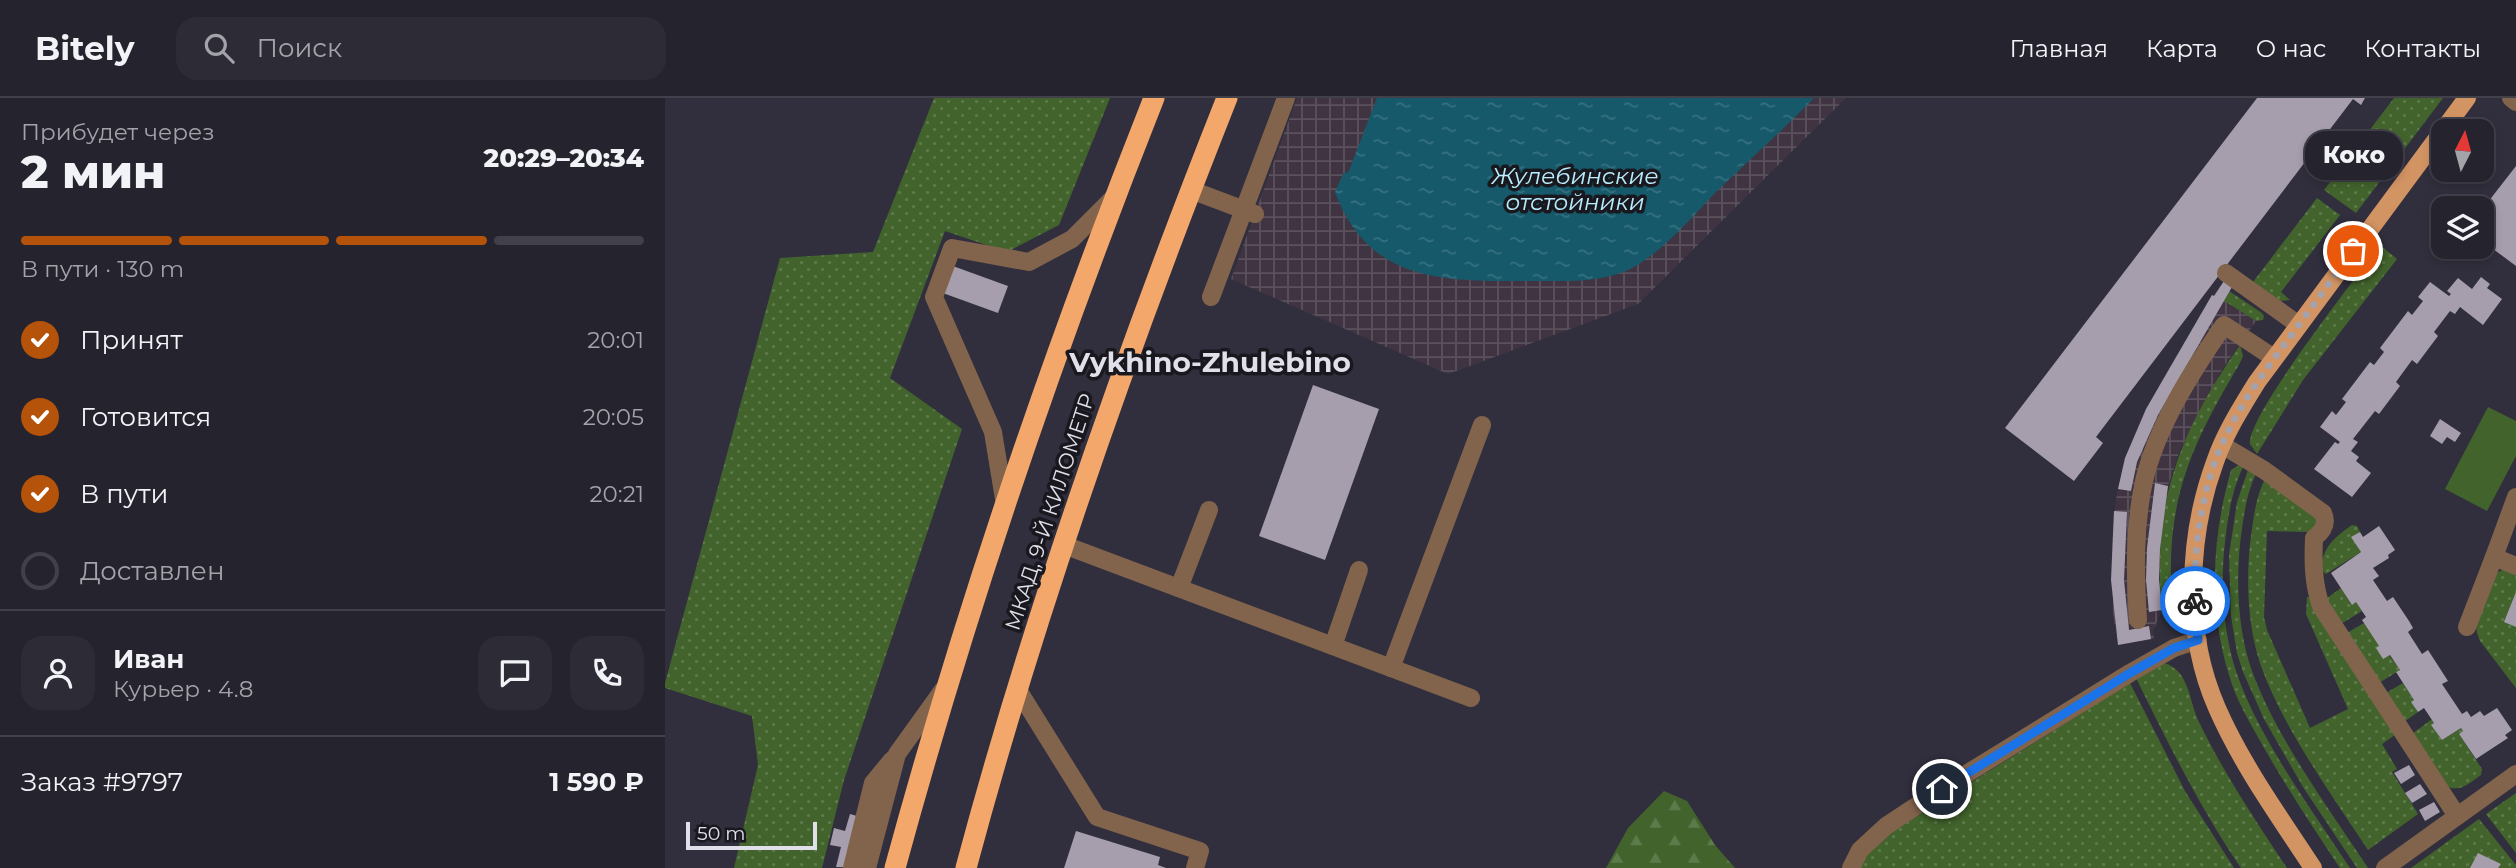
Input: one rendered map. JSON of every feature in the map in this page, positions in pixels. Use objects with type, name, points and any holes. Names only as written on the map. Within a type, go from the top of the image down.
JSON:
[{"type":"highway","name":"МКАД, 9-Й КИЛОМЕТР","points":[[895,868],[949,682],[1005,505],[1057,351],[1154,98]]},
{"type":"highway","name":"МКАД, 9-Й КИЛОМЕТР","points":[[965,868],[1064,545],[1122,374],[1227,98]]},
{"type":"main road","points":[[1206,152],[1233,98]]},
{"type":"main road","points":[[2313,868],[2244,761],[2208,683],[2198,640],[2195,579],[2199,520],[2222,445],[2237,413],[2274,358],[2467,98]]},
{"type":"lane","points":[[1211,297],[1249,211],[1286,98]]},
{"type":"lane","points":[[2511,98],[2516,102]]},
{"type":"lane","points":[[1191,190],[1249,211]]},
{"type":"lane","points":[[1005,505],[993,432],[934,297],[952,248],[1029,262],[1072,239],[1117,195]]},
{"type":"lane","points":[[2226,273],[2299,325]]},
{"type":"lane","points":[[2137,620],[2136,547],[2144,480],[2158,442],[2179,400],[2224,325],[2274,358]]},
{"type":"lane","points":[[1391,668],[1482,425]]},
{"type":"lane","points":[[2222,445],[2264,470],[2323,513],[2325,526],[2314,538],[2313,564],[2313,578],[2321,606],[2457,816]]},
{"type":"lane","points":[[2467,627],[2516,497]]},
{"type":"lane","points":[[1179,588],[1209,510]]},
{"type":"lane","points":[[1064,545],[1471,698]]},
{"type":"lane","points":[[2494,557],[2516,566]]},
{"type":"lane","points":[[1333,646],[1359,570]]},
{"type":"lane","points":[[1851,868],[1860,850],[1886,826],[1925,800],[2130,673],[2174,648],[2198,640]]},
{"type":"lane","points":[[852,868],[873,783],[949,682]]},
{"type":"lane","points":[[1018,690],[1097,817],[1200,851],[1195,868]]},
{"type":"lane","points":[[867,868],[897,754]]},
{"type":"lane","points":[[2385,868],[2516,774]]},
{"type":"shaded area","points":[[1297,98],[1846,98],[1638,304],[1448,374],[1231,279]]},
{"type":"shaded area","points":[[2224,281],[2232,287],[2224,300],[2256,321],[2223,368],[2180,450],[2168,486],[2159,579],[2162,610],[2153,631],[2154,639],[2118,645],[2113,612],[2112,547],[2116,499],[2125,458],[2158,388],[2212,295]]},
{"type":"green space","points":[[934,98],[1110,98],[1059,225],[1007,252],[945,231],[890,378],[962,429],[844,780],[822,868],[734,868],[758,765],[752,716],[665,688],[665,683],[780,258],[873,252]]},
{"type":"green space","points":[[2394,98],[2443,98],[2356,213],[2324,190]]},
{"type":"green space","points":[[2317,198],[2340,215],[2281,292],[2290,300],[2280,301],[2253,282]]},
{"type":"green space","points":[[2380,245],[2397,259],[2303,380],[2257,454],[2250,444],[2254,428],[2266,405],[2305,346]]},
{"type":"green space","points":[[2229,291],[2262,313],[2263,320],[2256,321],[2223,300]]},
{"type":"green space","points":[[2240,345],[2243,356],[2208,421],[2185,475],[2173,533],[2171,607],[2162,610],[2161,536],[2174,470],[2201,408]]},
{"type":"green space","points":[[2488,407],[2516,421],[2516,456],[2487,511],[2445,489]]},
{"type":"green space","points":[[2244,465],[2229,513],[2223,575],[2224,609],[2232,658],[2247,699],[2273,749],[2350,868],[2340,868],[2291,793],[2244,711],[2229,675],[2222,649],[2215,598],[2216,546],[2231,470]]},
{"type":"green space","points":[[2249,467],[2257,472],[2244,516],[2238,576],[2239,608],[2247,656],[2275,722],[2289,747],[2368,868],[2357,868],[2303,787],[2264,719],[2237,653],[2231,616],[2229,555],[2237,502]]},
{"type":"green space","points":[[2266,477],[2313,511],[2318,523],[2309,532],[2267,531],[2264,617],[2267,630],[2310,728],[2348,709],[2306,614],[2307,597],[2310,597],[2395,735],[2382,744],[2397,769],[2392,772],[2418,814],[2368,850],[2324,784],[2282,713],[2261,666],[2253,637],[2248,590],[2250,544],[2259,493]]},
{"type":"green space","points":[[2352,525],[2357,526],[2360,532],[2352,537],[2361,552],[2326,574],[2322,571],[2322,563],[2326,550]]},
{"type":"green space","points":[[2502,570],[2516,571],[2516,688],[2480,641],[2476,626],[2497,573]]},
{"type":"green space","points":[[2341,588],[2351,604],[2356,602],[2362,611],[2341,624],[2327,598]]},
{"type":"green space","points":[[2364,623],[2400,670],[2379,683],[2347,633]]},
{"type":"green space","points":[[2164,663],[2179,672],[2198,720],[2218,758],[2287,868],[2241,868],[2198,799],[2136,678]]},
{"type":"green space","points":[[2130,683],[2185,791],[2234,868],[1860,868],[1867,855],[1890,833]]},
{"type":"green space","points":[[2403,683],[2418,712],[2404,722],[2386,693]]},
{"type":"green space","points":[[2432,719],[2432,725],[2442,740],[2461,728],[2463,731],[2459,734],[2482,769],[2481,775],[2464,786],[2446,786],[2412,734]]},
{"type":"green space","points":[[1664,791],[1687,801],[1715,845],[1735,868],[1606,868],[1628,828]]},
{"type":"green space","points":[[2516,793],[2516,853],[2486,814]]},
{"type":"green space","points":[[2479,819],[2516,868],[2411,868]]},
{"type":"water","name":"Жулебинские отстойники","points":[[1377,98],[1814,98],[1645,260],[1611,276],[1560,281],[1444,278],[1416,272],[1391,261],[1369,246],[1350,223],[1335,192],[1344,172],[1348,173]]},
{"type":"building","points":[[2257,98],[2365,98],[2361,105],[2353,99],[2096,437],[2103,443],[2074,481],[2005,428]]},
{"type":"building","points":[[2516,166],[2516,266],[2494,250],[2493,196]]},
{"type":"building","points":[[950,265],[1008,286],[998,313],[940,292]]},
{"type":"building","points":[[2481,277],[2490,284],[2487,288],[2502,299],[2483,325],[2460,307],[2455,314],[2450,311],[2434,332],[2438,336],[2417,364],[2412,360],[2396,382],[2400,386],[2379,414],[2375,411],[2353,439],[2358,442],[2351,451],[2359,457],[2356,461],[2371,473],[2352,497],[2314,469],[2335,442],[2340,442],[2320,427],[2332,411],[2336,415],[2346,402],[2342,399],[2370,362],[2374,365],[2384,352],[2380,348],[2408,311],[2412,315],[2423,301],[2418,297],[2430,282],[2449,296],[2451,294],[2447,291],[2458,278],[2472,289]]},
{"type":"building","points":[[2224,281],[2232,287],[2158,415],[2137,462],[2131,491],[2118,489],[2125,458],[2146,409],[2212,295],[2214,296]]},
{"type":"building","points":[[1313,385],[1379,409],[1325,560],[1259,536]]},
{"type":"building","points":[[2440,419],[2461,433],[2455,442],[2447,437],[2442,444],[2430,436]]},
{"type":"building","points":[[2155,483],[2168,486],[2160,549],[2162,610],[2149,612],[2147,548]]},
{"type":"building","points":[[2114,511],[2127,512],[2124,580],[2129,630],[2149,626],[2151,639],[2118,645],[2111,580]]},
{"type":"building","points":[[2379,526],[2395,550],[2388,555],[2389,558],[2373,568],[2379,576],[2373,580],[2387,601],[2393,597],[2409,621],[2413,628],[2408,632],[2422,654],[2428,650],[2448,681],[2442,684],[2462,714],[2467,711],[2471,717],[2480,711],[2484,716],[2497,708],[2512,730],[2505,735],[2508,738],[2476,759],[2459,734],[2463,731],[2461,728],[2442,740],[2431,725],[2434,723],[2424,708],[2418,712],[2411,702],[2414,700],[2396,672],[2400,670],[2390,655],[2383,659],[2376,648],[2379,646],[2362,620],[2366,617],[2356,602],[2352,605],[2331,573],[2361,552],[2351,537],[2360,532],[2363,537]]},
{"type":"building","points":[[2516,592],[2516,627],[2504,622]]},
{"type":"building","points":[[2409,765],[2415,775],[2401,784],[2394,773]]},
{"type":"building","points":[[2420,784],[2427,794],[2412,803],[2405,793]]},
{"type":"building","points":[[2434,802],[2440,812],[2425,821],[2419,810]]},
{"type":"building","points":[[850,814],[885,824],[873,868],[836,867],[841,847],[830,845],[834,828],[845,831]]},
{"type":"building","points":[[1076,831],[1160,857],[1158,865],[1166,868],[1064,868]]},
{"type":"building","points":[[2478,853],[2501,864],[2498,868],[2470,868]]},
{"type":"way so far","points":[[2195,601],[2199,520],[2222,445],[2237,413],[2257,382],[2353,251]]},
{"type":"place","name":"Коко","points":[[2353,251]]},
{"type":"district","name":"Vykhino-Zhulebino","points":[[1210,362]]},
{"type":"route","points":[[1942,789],[2130,673],[2174,648],[2198,640],[2195,601]]}]
